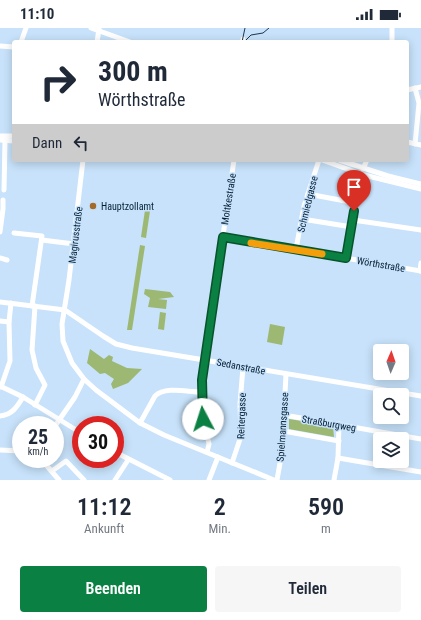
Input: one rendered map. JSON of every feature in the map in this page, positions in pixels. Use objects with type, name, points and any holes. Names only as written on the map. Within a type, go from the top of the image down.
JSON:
[{"type":"street","points":[[22,40],[26,28]]},
{"type":"street","points":[[91,28],[99,29],[125,40]]},
{"type":"street","points":[[392,28],[392,40]]},
{"type":"street","points":[[97,40],[99,29]]},
{"type":"street","points":[[0,46],[12,47]]},
{"type":"street","points":[[409,90],[421,87]]},
{"type":"street","points":[[414,144],[419,103],[415,88]]},
{"type":"street","points":[[0,136],[12,136]]},
{"type":"street","points":[[3,140],[4,190]]},
{"type":"street","points":[[409,143],[421,145]]},
{"type":"street","name":"Magirusstraße","points":[[83,162],[74,244],[62,324],[63,341],[72,363],[84,379],[120,409],[140,423],[164,435],[274,480]]},
{"type":"street","name":"Moltkestraße","points":[[207,452],[209,444],[203,416],[201,392],[204,359],[234,162]]},
{"type":"street","name":"Schmiedgasse","points":[[296,250],[308,194],[320,162]]},
{"type":"street","points":[[327,162],[364,175],[421,189]]},
{"type":"street","points":[[344,162],[363,169],[421,184]]},
{"type":"street","points":[[363,169],[366,162]]},
{"type":"street","points":[[346,258],[356,203],[364,175]]},
{"type":"street","points":[[308,194],[356,203]]},
{"type":"street","points":[[0,230],[3,200]]},
{"type":"street","points":[[302,219],[352,227]]},
{"type":"street","points":[[353,220],[421,230]]},
{"type":"street","points":[[14,233],[42,236],[34,306],[32,350],[36,368],[45,386],[35,405]]},
{"type":"street","name":"Wörthstraße","points":[[223,237],[420,271]]},
{"type":"street","points":[[42,240],[74,244]]},
{"type":"street","points":[[0,258],[7,260]]},
{"type":"street","points":[[420,271],[421,263]]},
{"type":"street","name":"Sedanstraße","points":[[0,302],[65,310],[116,344],[140,350],[204,359],[243,367],[421,396]]},
{"type":"street","points":[[11,303],[9,322],[10,361],[0,386],[23,397],[52,416]]},
{"type":"street","points":[[0,321],[9,322]]},
{"type":"street","name":"Reitergasse","points":[[232,463],[241,436],[240,404],[243,367]]},
{"type":"street","name":"Spielmannsgasse","points":[[277,480],[283,431],[286,374]]},
{"type":"street","points":[[62,416],[75,397],[84,379]]},
{"type":"street","points":[[140,423],[155,396],[159,393],[168,391],[201,392]]},
{"type":"street","points":[[0,416],[6,416],[14,411],[23,397]]},
{"type":"street","name":"Straßburgweg","points":[[284,415],[421,439]]},
{"type":"street","points":[[334,480],[338,458],[339,424]]},
{"type":"street","name":"Straßburgweg","points":[[283,431],[339,441]]},
{"type":"street","points":[[0,450],[12,451]]},
{"type":"street","points":[[209,480],[218,457]]},
{"type":"street","points":[[124,458],[170,480]]},
{"type":"street","points":[[338,458],[421,472]]},
{"type":"street","points":[[115,480],[128,460]]},
{"type":"street","points":[[52,472],[66,461],[84,480]]},
{"type":"street","points":[[49,468],[59,480]]},
{"type":"green space","points":[[145,210],[150,211],[146,238],[141,237]]},
{"type":"green space","points":[[140,245],[145,246],[132,330],[127,330]]},
{"type":"green space","points":[[145,289],[170,292],[174,297],[158,299],[167,300],[166,309],[148,307],[150,298],[144,294]]},
{"type":"green space","points":[[160,312],[166,313],[164,330],[158,329]]},
{"type":"green space","points":[[270,324],[285,327],[282,345],[267,342]]},
{"type":"green space","points":[[90,349],[104,359],[109,355],[113,357],[112,361],[127,368],[142,369],[128,383],[113,389],[111,384],[114,379],[105,373],[100,374],[87,363]]},
{"type":"green space","points":[[289,419],[333,426],[334,437],[289,429]]},
{"type":"tram line","points":[[242,40],[245,28]]},
{"type":"tram line","points":[[246,40],[251,35],[263,33],[269,28]]},
{"type":"slow traffic","points":[[251,243],[322,254]]},
{"type":"place","name":"Hauptzollamt","points":[[93,206]]},
{"type":"route","points":[[203,419],[201,392],[202,380],[223,237],[346,258],[354,211]]}]
